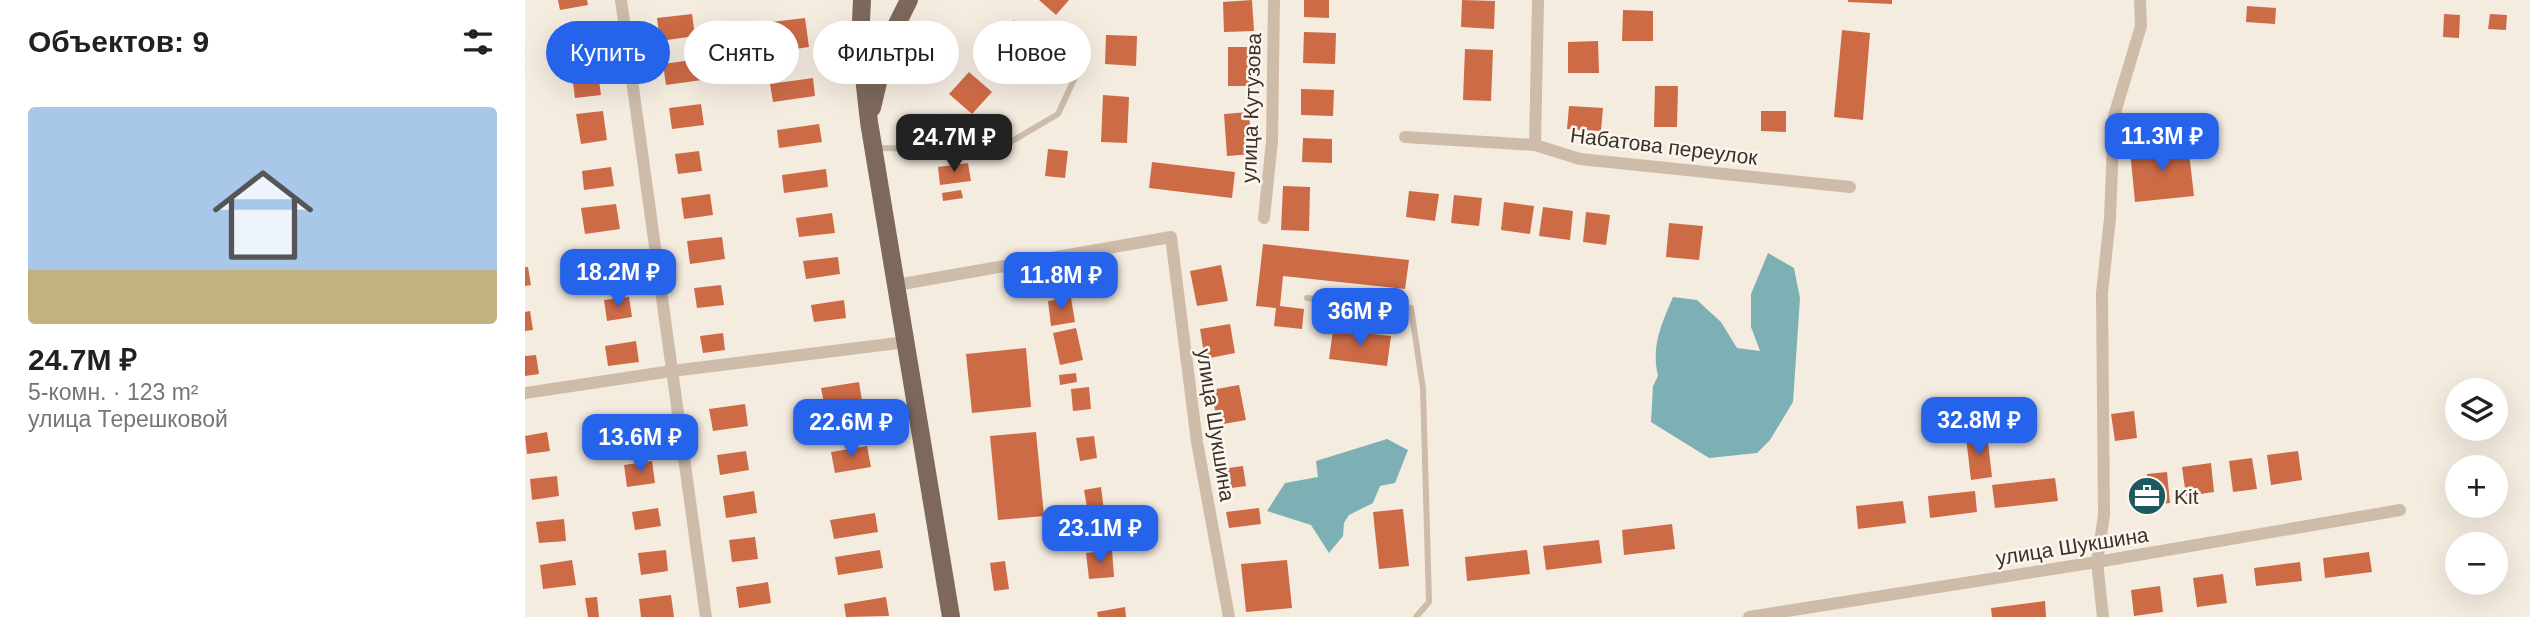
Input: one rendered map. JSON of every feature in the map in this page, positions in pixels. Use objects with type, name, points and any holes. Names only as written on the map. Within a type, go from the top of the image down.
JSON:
[{"type":"main road","points":[[862,0],[860,41],[869,121],[951,617]]},
{"type":"main road","points":[[869,121],[887,44],[909,0]]},
{"type":"street","points":[[621,0],[706,617]]},
{"type":"street","name":"улица Кутузова","points":[[1264,218],[1272,141],[1274,0]]},
{"type":"street","points":[[1535,145],[1538,0]]},
{"type":"street","points":[[2103,617],[2097,562],[2104,515],[2102,293],[2110,218],[2114,116],[2141,26],[2140,0]]},
{"type":"street","name":"Набатова переулок","points":[[1405,137],[1535,145],[1580,159],[1850,187]]},
{"type":"street","name":"улица Шукшина","points":[[896,285],[1171,237],[1197,442],[1229,617]]},
{"type":"street","points":[[525,393],[906,342]]},
{"type":"street","name":"улица Шукшина","points":[[1749,617],[2097,562],[2400,510]]},
{"type":"lane","points":[[874,148],[997,150],[1058,114],[1072,84]]},
{"type":"lane","points":[[1307,298],[1411,308],[1423,389],[1429,602],[1416,617]]},
{"type":"water","points":[[1768,253],[1794,268],[1800,298],[1793,402],[1770,440],[1757,453],[1709,458],[1651,422],[1653,386],[1658,376],[1658,336],[1673,297],[1697,300],[1721,322],[1737,348],[1760,351],[1751,327],[1751,294]]},
{"type":"water","points":[[1387,439],[1408,450],[1395,483],[1380,486],[1373,503],[1349,515],[1344,523],[1343,536],[1329,553],[1311,525],[1267,511],[1285,483],[1318,477],[1316,461]]},
{"type":"building","points":[[558,0],[587,0],[588,5],[560,10]]},
{"type":"building","points":[[1039,0],[1069,0],[1056,15]]},
{"type":"building","points":[[1252,0],[1254,31],[1224,32],[1223,2]]},
{"type":"building","points":[[1304,0],[1329,0],[1329,18],[1304,17]]},
{"type":"building","points":[[1462,0],[1495,1],[1494,29],[1461,27]]},
{"type":"building","points":[[1892,0],[1892,4],[1848,2]]},
{"type":"building","points":[[2247,6],[2276,8],[2275,24],[2246,22]]},
{"type":"building","points":[[1623,10],[1653,11],[1653,41],[1622,41]]},
{"type":"building","points":[[692,14],[693,21],[684,21],[684,38],[670,40],[670,21],[657,21],[657,18]]},
{"type":"building","points":[[2444,14],[2460,15],[2459,38],[2443,37]]},
{"type":"building","points":[[2490,14],[2507,15],[2506,30],[2488,29]]},
{"type":"building","points":[[805,18],[809,47],[799,48],[799,21],[780,21]]},
{"type":"building","points":[[1842,30],[1870,33],[1863,120],[1834,117]]},
{"type":"building","points":[[1304,32],[1336,33],[1335,64],[1303,63]]},
{"type":"building","points":[[1106,35],[1137,36],[1136,66],[1105,64]]},
{"type":"building","points":[[1598,41],[1599,73],[1568,73],[1568,42]]},
{"type":"building","points":[[1228,47],[1254,47],[1254,86],[1228,86]]},
{"type":"building","points":[[1465,49],[1493,50],[1491,101],[1463,100]]},
{"type":"building","points":[[684,61],[684,82],[666,85],[670,84],[670,63]]},
{"type":"building","points":[[969,72],[973,75],[973,84],[983,84],[992,92],[972,114],[949,94]]},
{"type":"building","points":[[813,78],[815,96],[773,102],[770,84],[799,84],[799,80]]},
{"type":"building","points":[[573,84],[600,84],[601,95],[575,98]]},
{"type":"building","points":[[1655,86],[1678,86],[1677,127],[1654,127]]},
{"type":"building","points":[[1301,89],[1334,90],[1333,116],[1301,115]]},
{"type":"building","points":[[1103,95],[1129,97],[1127,143],[1101,142]]},
{"type":"building","points":[[701,104],[704,125],[672,129],[669,108]]},
{"type":"building","points":[[1569,106],[1603,108],[1601,131],[1567,129]]},
{"type":"building","points":[[603,111],[607,140],[581,144],[576,114]]},
{"type":"building","points":[[1761,111],[1786,111],[1786,132],[1761,131]]},
{"type":"building","points":[[1249,112],[1252,154],[1227,156],[1224,114]]},
{"type":"building","points":[[819,124],[822,142],[779,148],[777,130]]},
{"type":"building","points":[[1303,138],[1332,139],[1332,163],[1302,162]]},
{"type":"building","points":[[2188,144],[2194,196],[2135,202],[2130,150]]},
{"type":"building","points":[[1048,149],[1068,151],[1065,178],[1045,176]]},
{"type":"building","points":[[699,151],[702,171],[678,174],[675,154]]},
{"type":"building","points":[[1152,162],[1235,172],[1232,198],[1149,188]]},
{"type":"building","points":[[968,163],[971,181],[940,185],[938,167]]},
{"type":"building","points":[[611,167],[614,186],[584,190],[582,171]]},
{"type":"building","points":[[826,169],[828,187],[784,193],[782,175]]},
{"type":"building","points":[[1283,186],[1310,187],[1309,231],[1281,230]]},
{"type":"building","points":[[961,190],[963,198],[943,201],[942,193]]},
{"type":"building","points":[[1409,191],[1439,194],[1435,221],[1406,217]]},
{"type":"building","points":[[710,194],[713,215],[684,219],[681,198]]},
{"type":"building","points":[[1454,195],[1482,198],[1479,226],[1451,223]]},
{"type":"building","points":[[1504,202],[1534,206],[1530,234],[1501,230]]},
{"type":"building","points":[[616,204],[620,229],[585,234],[581,208]]},
{"type":"building","points":[[1543,207],[1573,211],[1570,240],[1539,236]]},
{"type":"building","points":[[1586,212],[1610,215],[1606,245],[1583,242]]},
{"type":"building","points":[[832,213],[835,233],[799,237],[796,218]]},
{"type":"building","points":[[1669,223],[1703,226],[1699,260],[1666,257]]},
{"type":"building","points":[[722,237],[725,259],[690,264],[687,241]]},
{"type":"building","points":[[1263,244],[1409,260],[1405,289],[1283,276],[1280,306],[1304,309],[1302,329],[1274,326],[1276,308],[1256,306]]},
{"type":"building","points":[[623,252],[626,272],[602,276],[599,255]]},
{"type":"building","points":[[838,257],[840,274],[806,279],[803,261]]},
{"type":"building","points":[[1221,265],[1228,301],[1197,306],[1190,271]]},
{"type":"building","points":[[525,267],[528,267],[531,285],[525,286]]},
{"type":"building","points":[[1067,273],[1069,286],[1049,289],[1047,276]]},
{"type":"building","points":[[721,285],[724,305],[697,308],[694,288]]},
{"type":"building","points":[[629,297],[632,317],[607,321],[604,300]]},
{"type":"building","points":[[1071,298],[1075,322],[1051,326],[1048,301]]},
{"type":"building","points":[[844,300],[846,318],[814,322],[811,305]]},
{"type":"building","points":[[530,311],[533,330],[525,331],[525,312]]},
{"type":"building","points":[[1230,324],[1235,353],[1205,359],[1200,329]]},
{"type":"building","points":[[1076,328],[1083,360],[1060,365],[1053,333]]},
{"type":"building","points":[[1333,330],[1391,336],[1387,366],[1329,359]]},
{"type":"building","points":[[723,333],[725,350],[703,353],[700,336]]},
{"type":"building","points":[[636,341],[639,362],[608,366],[605,346]]},
{"type":"building","points":[[1026,348],[1031,407],[972,413],[966,354]]},
{"type":"building","points":[[536,355],[539,374],[525,376],[525,356]]},
{"type":"building","points":[[1076,373],[1077,382],[1060,385],[1059,375]]},
{"type":"building","points":[[859,382],[862,401],[825,408],[821,388]]},
{"type":"building","points":[[1239,385],[1246,420],[1218,425],[1211,390]]},
{"type":"building","points":[[1089,387],[1091,409],[1073,411],[1071,389]]},
{"type":"building","points":[[745,404],[748,426],[713,431],[709,409]]},
{"type":"building","points":[[2134,411],[2137,438],[2115,441],[2111,414]]},
{"type":"building","points":[[646,418],[648,439],[623,442],[621,421]]},
{"type":"building","points":[[547,432],[550,451],[527,454],[525,436]]},
{"type":"building","points":[[1036,432],[1044,516],[998,520],[990,436]]},
{"type":"building","points":[[1987,434],[1992,477],[1971,480],[1966,437]]},
{"type":"building","points":[[1094,436],[1097,458],[1080,461],[1076,438]]},
{"type":"building","points":[[867,446],[871,467],[835,473],[831,452]]},
{"type":"building","points":[[746,451],[749,470],[720,475],[717,455]]},
{"type":"building","points":[[2298,451],[2302,480],[2271,485],[2267,455]]},
{"type":"building","points":[[2252,458],[2257,489],[2233,492],[2229,461]]},
{"type":"building","points":[[652,461],[655,483],[627,487],[624,465]]},
{"type":"building","points":[[2211,463],[2214,492],[2186,496],[2182,467]]},
{"type":"building","points":[[1243,466],[1246,486],[1224,489],[1221,469]]},
{"type":"building","points":[[2167,472],[2170,503],[2141,506],[2139,490],[2149,489],[2147,474]]},
{"type":"building","points":[[557,476],[559,496],[532,500],[530,479]]},
{"type":"building","points":[[2055,478],[2058,501],[1995,508],[1992,485]]},
{"type":"building","points":[[1101,487],[1104,510],[1088,513],[1084,490]]},
{"type":"building","points":[[754,491],[757,513],[726,518],[723,496]]},
{"type":"building","points":[[1975,491],[1977,512],[1930,518],[1928,496]]},
{"type":"building","points":[[1903,501],[1906,523],[1858,529],[1856,506]]},
{"type":"building","points":[[658,508],[661,526],[635,530],[632,512]]},
{"type":"building","points":[[1259,508],[1261,524],[1229,528],[1226,512]]},
{"type":"building","points":[[1403,509],[1409,566],[1379,569],[1373,512]]},
{"type":"building","points":[[875,513],[878,532],[834,539],[830,520]]},
{"type":"building","points":[[564,519],[566,541],[539,543],[536,522]]},
{"type":"building","points":[[1672,524],[1675,549],[1624,555],[1622,530]]},
{"type":"building","points":[[755,537],[758,559],[732,562],[729,540]]},
{"type":"building","points":[[1599,540],[1602,563],[1546,570],[1543,546]]},
{"type":"building","points":[[666,550],[668,571],[641,575],[638,553]]},
{"type":"building","points":[[880,550],[883,568],[838,575],[835,557]]},
{"type":"building","points":[[1112,550],[1114,577],[1089,579],[1086,553]]},
{"type":"building","points":[[1527,550],[1530,574],[1467,581],[1465,557]]},
{"type":"building","points":[[2369,552],[2372,572],[2325,578],[2323,558]]},
{"type":"building","points":[[572,560],[576,585],[543,589],[540,565]]},
{"type":"building","points":[[1287,560],[1292,608],[1246,612],[1241,564]]},
{"type":"building","points":[[1005,561],[1009,589],[994,591],[990,563]]},
{"type":"building","points":[[2300,562],[2302,581],[2256,586],[2254,568]]},
{"type":"building","points":[[2223,574],[2227,603],[2197,607],[2193,578]]},
{"type":"building","points":[[768,582],[771,603],[739,608],[736,587]]},
{"type":"building","points":[[2160,586],[2163,612],[2134,616],[2131,590]]},
{"type":"building","points":[[671,595],[674,617],[641,617],[639,599]]},
{"type":"building","points":[[597,597],[599,617],[588,617],[585,598]]},
{"type":"building","points":[[886,597],[889,616],[846,617],[844,604]]},
{"type":"building","points":[[2045,601],[2046,617],[1992,617],[1991,608]]},
{"type":"building","points":[[1125,607],[1126,617],[1098,617],[1097,612]]},
{"type":"place","name":"Kit","points":[[2147,496]]}]
